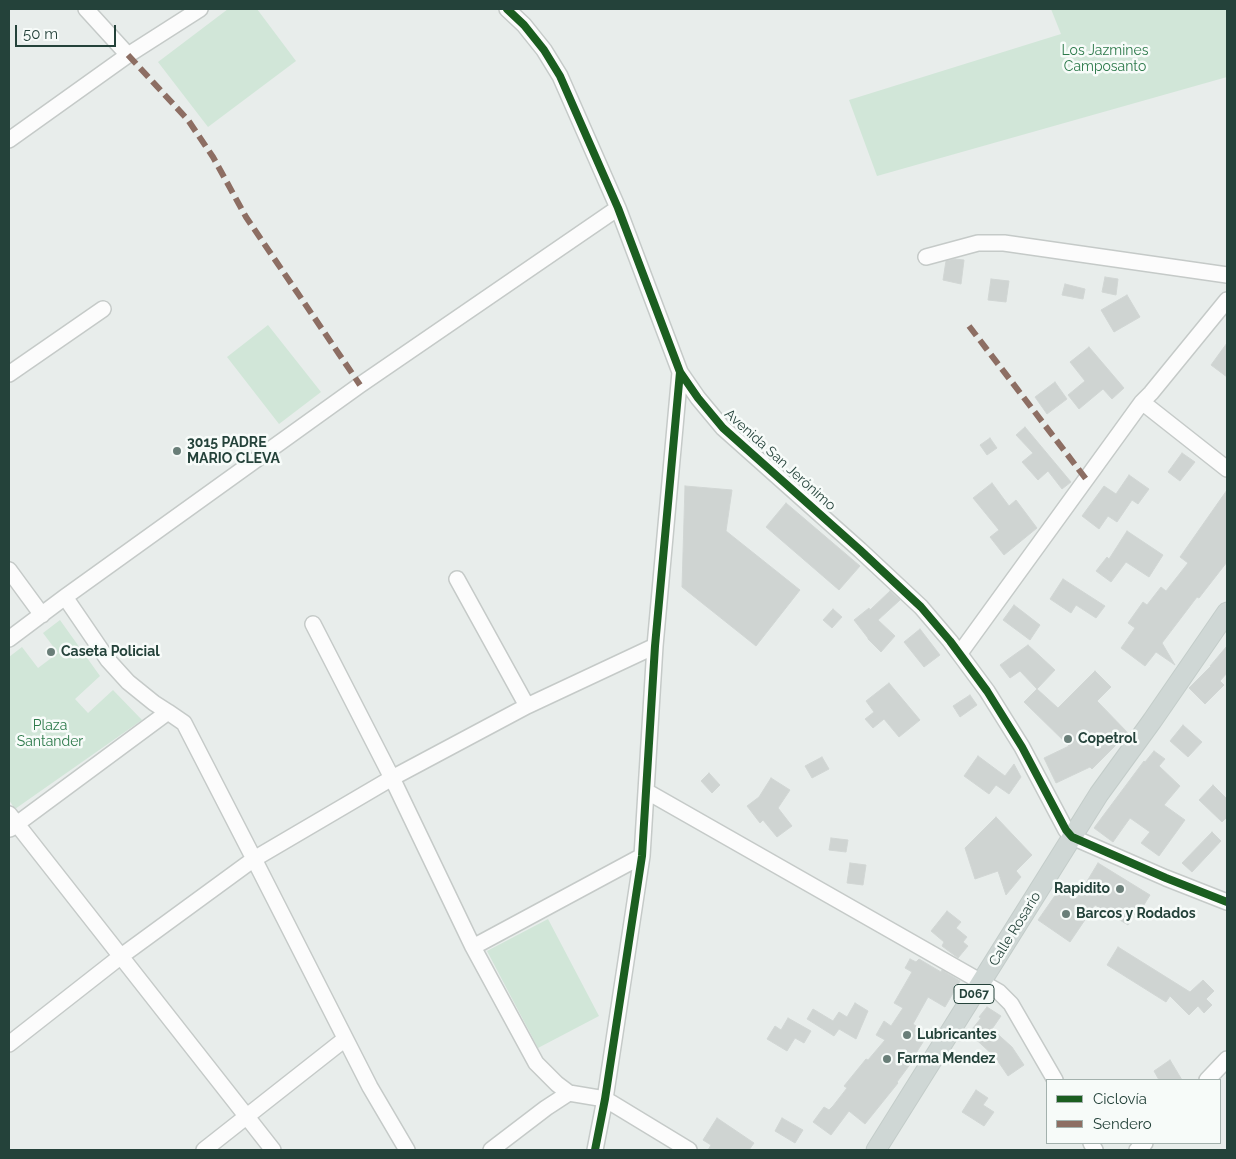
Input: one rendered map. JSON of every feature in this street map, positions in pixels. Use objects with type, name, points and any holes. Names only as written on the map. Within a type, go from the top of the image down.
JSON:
[{"type":"main road","name":"Calle Rosario","points":[[876,1150],[1099,794],[1227,612]]},
{"type":"street","points":[[86,9],[128,55]]},
{"type":"street","points":[[9,140],[128,55],[200,9]]},
{"type":"street","name":"Avenida San Jerónimo","points":[[508,9],[544,50],[560,76],[618,208],[680,372],[698,398],[723,428],[860,550],[914,601],[950,641],[987,691],[1022,747],[1066,830],[1072,837]]},
{"type":"street","points":[[9,639],[65,596],[360,385],[618,208]]},
{"type":"street","points":[[926,257],[978,243],[1004,243],[1227,275]]},
{"type":"street","points":[[960,653],[1142,402],[1227,300]]},
{"type":"street","points":[[9,374],[102,309]]},
{"type":"street","points":[[595,1150],[605,1099],[642,856],[655,646],[680,372]]},
{"type":"street","points":[[1142,402],[1227,468]]},
{"type":"street","points":[[9,570],[42,615]]},
{"type":"street","points":[[457,578],[527,706]]},
{"type":"street","points":[[65,596],[108,660],[128,682],[154,703],[184,723],[370,1087],[407,1150]]},
{"type":"street","points":[[312,624],[392,778],[473,946],[536,1063],[568,1094],[605,1099],[689,1150]]},
{"type":"street","points":[[9,1044],[120,957],[254,859],[392,778],[527,706],[655,646]]},
{"type":"street","points":[[168,712],[11,823],[273,1150]]},
{"type":"street","points":[[646,790],[999,992],[1011,1004],[1054,1079]]},
{"type":"street","points":[[1072,837],[1227,902]]},
{"type":"street","points":[[473,946],[642,856]]},
{"type":"street","points":[[204,1150],[345,1039]]},
{"type":"street","points":[[1208,1079],[1227,1059]]},
{"type":"street","points":[[491,1150],[546,1108],[568,1094]]},
{"type":"green space","points":[[228,9],[257,9],[296,61],[208,127],[158,62]]},
{"type":"green space","name":"Los Jazmines Camposanto","points":[[1051,9],[1227,9],[1227,77],[877,176],[849,100],[1061,34]]},
{"type":"green space","points":[[268,325],[321,392],[279,424],[227,357]]},
{"type":"green space","name":"Plaza Santander","points":[[60,620],[100,676],[75,699],[88,713],[113,690],[142,720],[15,809],[9,800],[9,657],[22,647],[38,668],[58,653],[43,633]]},
{"type":"green space","points":[[548,919],[599,1016],[538,1048],[487,951]]},
{"type":"building","points":[[964,260],[961,284],[943,280],[946,261]]},
{"type":"building","points":[[1105,277],[1118,279],[1116,295],[1102,292]]},
{"type":"building","points":[[991,279],[1009,281],[1006,302],[988,300]]},
{"type":"building","points":[[1065,284],[1085,289],[1083,299],[1062,295]]},
{"type":"building","points":[[1127,295],[1140,317],[1114,332],[1101,310]]},
{"type":"building","points":[[1227,343],[1227,377],[1211,365]]},
{"type":"building","points":[[1089,347],[1124,388],[1112,399],[1103,389],[1079,409],[1068,395],[1085,381],[1070,362]]},
{"type":"building","points":[[1055,382],[1067,399],[1047,414],[1035,397]]},
{"type":"building","points":[[1025,427],[1071,482],[1062,489],[1048,471],[1038,480],[1022,462],[1033,453],[1016,435]]},
{"type":"building","points":[[990,438],[997,448],[987,455],[980,445]]},
{"type":"building","points":[[1182,453],[1195,462],[1180,481],[1168,472]]},
{"type":"building","points":[[1129,475],[1149,489],[1138,504],[1132,500],[1117,522],[1108,516],[1099,529],[1082,516],[1104,486],[1116,494]]},
{"type":"building","points":[[992,483],[1009,506],[1016,500],[1037,528],[1004,555],[990,537],[999,530],[973,498]]},
{"type":"building","points":[[685,486],[732,490],[726,531],[800,590],[756,646],[682,587]]},
{"type":"building","points":[[1227,490],[1227,562],[1162,643],[1175,665],[1156,652],[1145,666],[1121,648],[1135,628],[1128,623],[1143,602],[1147,605],[1161,587],[1166,591],[1188,563],[1180,557]]},
{"type":"building","points":[[786,503],[860,566],[839,590],[766,527]]},
{"type":"building","points":[[1127,531],[1163,555],[1149,577],[1126,562],[1111,582],[1096,571],[1107,557],[1109,559]]},
{"type":"building","points":[[1063,579],[1105,606],[1096,618],[1076,605],[1071,613],[1050,599]]},
{"type":"building","points":[[890,591],[900,600],[878,620],[895,636],[881,652],[868,639],[854,620],[869,608],[870,610]]},
{"type":"building","points":[[1014,605],[1040,625],[1030,640],[1003,620]]},
{"type":"building","points":[[833,609],[842,617],[832,628],[823,620]]},
{"type":"building","points":[[920,629],[940,655],[924,667],[904,642]]},
{"type":"building","points":[[1028,645],[1055,670],[1037,689],[1020,671],[1010,678],[1000,665]]},
{"type":"building","points":[[1227,646],[1227,673],[1220,681],[1224,685],[1205,704],[1189,688],[1211,666]]},
{"type":"building","points":[[1095,671],[1111,687],[1097,701],[1128,733],[1092,769],[1090,767],[1056,783],[1044,758],[1069,746],[1024,702],[1037,689],[1058,708]]},
{"type":"building","points":[[889,683],[920,720],[899,737],[884,719],[873,728],[865,719],[874,712],[866,701]]},
{"type":"building","points":[[970,695],[977,705],[960,717],[953,706]]},
{"type":"building","points":[[1183,725],[1202,742],[1188,757],[1170,741]]},
{"type":"building","points":[[1154,751],[1165,759],[1159,766],[1180,786],[1164,805],[1185,820],[1159,856],[1141,843],[1150,832],[1130,818],[1113,842],[1094,828],[1144,761]]},
{"type":"building","points":[[978,756],[1005,776],[1014,764],[1021,777],[1009,794],[996,785],[989,794],[964,776]]},
{"type":"building","points":[[822,757],[829,769],[812,778],[805,766]]},
{"type":"building","points":[[709,773],[720,785],[712,793],[701,781]]},
{"type":"building","points":[[771,778],[790,790],[778,808],[792,826],[777,837],[763,820],[760,823],[747,806],[759,797]]},
{"type":"building","points":[[1213,785],[1227,799],[1227,817],[1222,822],[1199,800]]},
{"type":"building","points":[[996,817],[1032,855],[1016,871],[1021,877],[1006,895],[998,871],[975,879],[965,848]]},
{"type":"building","points":[[1212,832],[1221,841],[1192,872],[1182,863]]},
{"type":"building","points":[[831,838],[848,840],[846,852],[829,850]]},
{"type":"building","points":[[850,863],[866,865],[863,885],[847,883]]},
{"type":"building","points":[[1098,863],[1150,895],[1139,913],[1136,911],[1128,925],[1095,905],[1070,942],[1038,920],[1061,887],[1077,898]]},
{"type":"building","points":[[947,911],[961,922],[956,928],[967,937],[963,942],[968,946],[958,958],[942,946],[944,942],[931,931]]},
{"type":"building","points":[[1118,947],[1190,992],[1203,980],[1214,991],[1206,999],[1212,1005],[1204,1013],[1198,1006],[1189,1015],[1170,996],[1166,1002],[1107,965]]},
{"type":"building","points":[[910,959],[916,962],[919,959],[960,981],[945,1007],[928,997],[913,1024],[928,1034],[898,1083],[865,1124],[849,1111],[831,1135],[813,1122],[824,1107],[829,1110],[833,1106],[847,1088],[844,1086],[866,1059],[868,1060],[885,1040],[876,1035],[884,1021],[891,1026],[903,1008],[894,1003],[912,972],[905,968]]},
{"type":"building","points":[[855,1003],[868,1011],[856,1039],[839,1029],[834,1036],[807,1019],[813,1009],[833,1021],[839,1012],[847,1017]]},
{"type":"building","points":[[987,1007],[1001,1016],[992,1029],[1012,1047],[1024,1065],[1008,1076],[995,1057],[969,1033]]},
{"type":"building","points":[[788,1018],[811,1031],[804,1043],[795,1038],[787,1051],[767,1039],[775,1026],[781,1030]]},
{"type":"building","points":[[1170,1060],[1181,1079],[1158,1079],[1154,1071]]},
{"type":"building","points":[[976,1090],[988,1098],[983,1105],[994,1112],[984,1126],[962,1112]]},
{"type":"building","points":[[717,1118],[754,1143],[749,1150],[708,1150],[711,1145],[703,1140]]},
{"type":"building","points":[[782,1118],[803,1130],[795,1143],[775,1131]]},
{"type":"marked path","points":[[128,55],[188,120],[213,157],[246,217],[360,385]]},
{"type":"marked path","points":[[969,326],[1086,479]]},
{"type":"cycle path","points":[[507,9],[524,25],[544,50],[560,76],[618,208],[680,372],[698,398],[723,428],[921,607],[950,641],[987,691],[1022,747],[1066,830],[1072,837],[1227,902]]},
{"type":"cycle path","points":[[595,1150],[605,1099],[642,856],[655,646],[680,372]]},
{"type":"place","name":"3015 PADRE MARIO CLEVA","points":[[177,451]]},
{"type":"place","name":"Caseta Policial","points":[[51,652]]},
{"type":"place","name":"Copetrol","points":[[1068,739]]},
{"type":"place","name":"Rapidito","points":[[1120,889]]},
{"type":"place","name":"Barcos y Rodados","points":[[1066,914]]},
{"type":"place","name":"Lubricantes","points":[[907,1035]]},
{"type":"place","name":"Farma Mendez","points":[[887,1059]]}]
